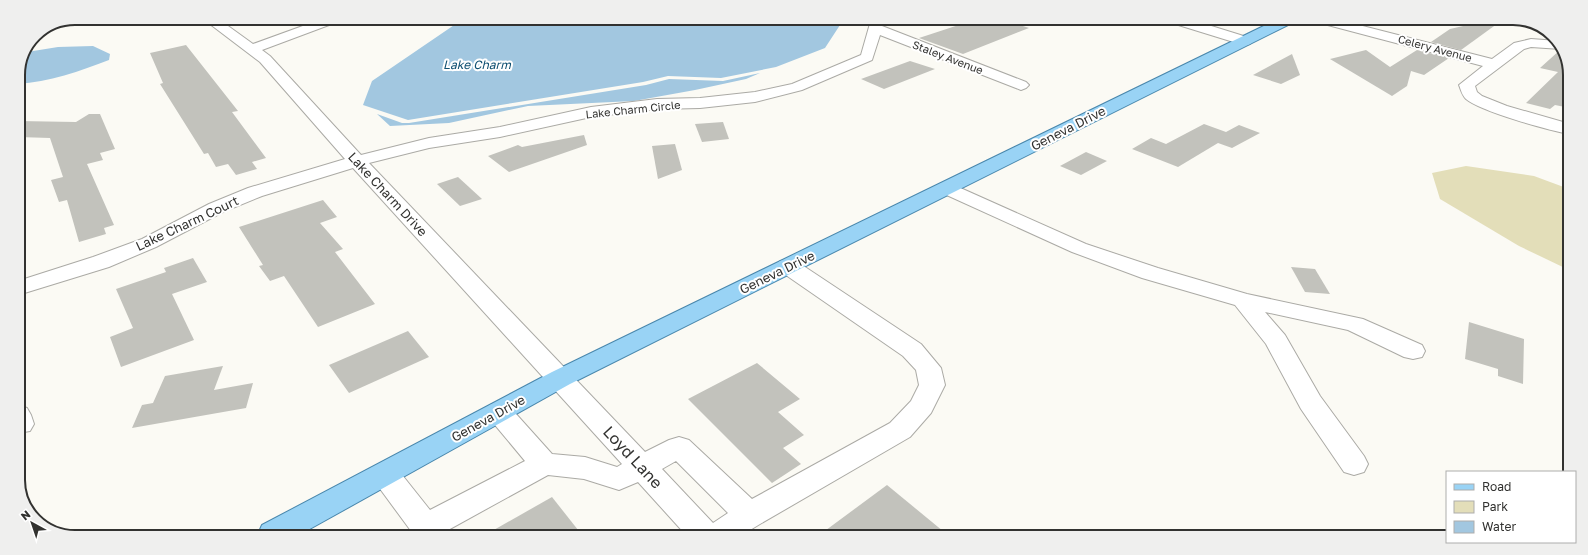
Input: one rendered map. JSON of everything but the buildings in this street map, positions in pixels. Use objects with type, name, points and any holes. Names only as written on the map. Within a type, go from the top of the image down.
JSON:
[{"type":"main road","name":"Geneva Drive","points":[[280,530],[561,378],[1277,25]]},
{"type":"street","name":"Lake Charm Drive","points":[[218,25],[265,59],[357,161],[561,378]]},
{"type":"street","points":[[253,49],[317,25]]},
{"type":"street","name":"Lake Charm Circle","points":[[357,161],[429,143],[500,132],[591,112],[657,104],[700,103],[755,97],[797,87],[867,57],[876,25]]},
{"type":"street","name":"Staley Avenue","points":[[878,25],[1021,85]]},
{"type":"street","points":[[1193,25],[1245,41]]},
{"type":"street","name":"Celery Avenue","points":[[1344,25],[1494,64]]},
{"type":"street","points":[[1552,44],[1531,43],[1519,46],[1467,85],[1470,95],[1483,102],[1504,110],[1563,127]]},
{"type":"street","name":"Lake Charm Court","points":[[25,286],[101,262],[149,243],[216,208],[255,192],[357,161]]},
{"type":"street","points":[[947,188],[1079,248],[1150,272],[1243,300],[1355,324],[1413,351]]},
{"type":"street","points":[[726,530],[749,515],[900,430],[922,406],[932,385],[928,368],[912,350],[788,266]]},
{"type":"street","points":[[1243,300],[1276,341],[1310,402],[1354,464]]},
{"type":"street","name":"Loyd Lane","points":[[561,378],[701,530]]},
{"type":"street","points":[[499,412],[544,464]]},
{"type":"street","points":[[385,474],[426,527],[544,464],[585,468],[619,479],[679,447],[749,515]]},
{"type":"green space","points":[[1466,166],[1534,176],[1563,187],[1563,267],[1519,246],[1440,199],[1432,173]]},
{"type":"water","name":"Lake Charm","points":[[454,25],[840,25],[825,48],[776,67],[721,78],[668,76],[643,82],[408,120],[363,105],[372,81]]},
{"type":"water","points":[[93,46],[110,54],[109,60],[64,75],[25,83],[26,66],[32,51],[58,47]]},
{"type":"water","points":[[760,73],[746,79],[634,101],[528,106],[449,123],[390,126],[377,114],[402,123],[409,123],[646,85],[669,79],[723,81]]}]
